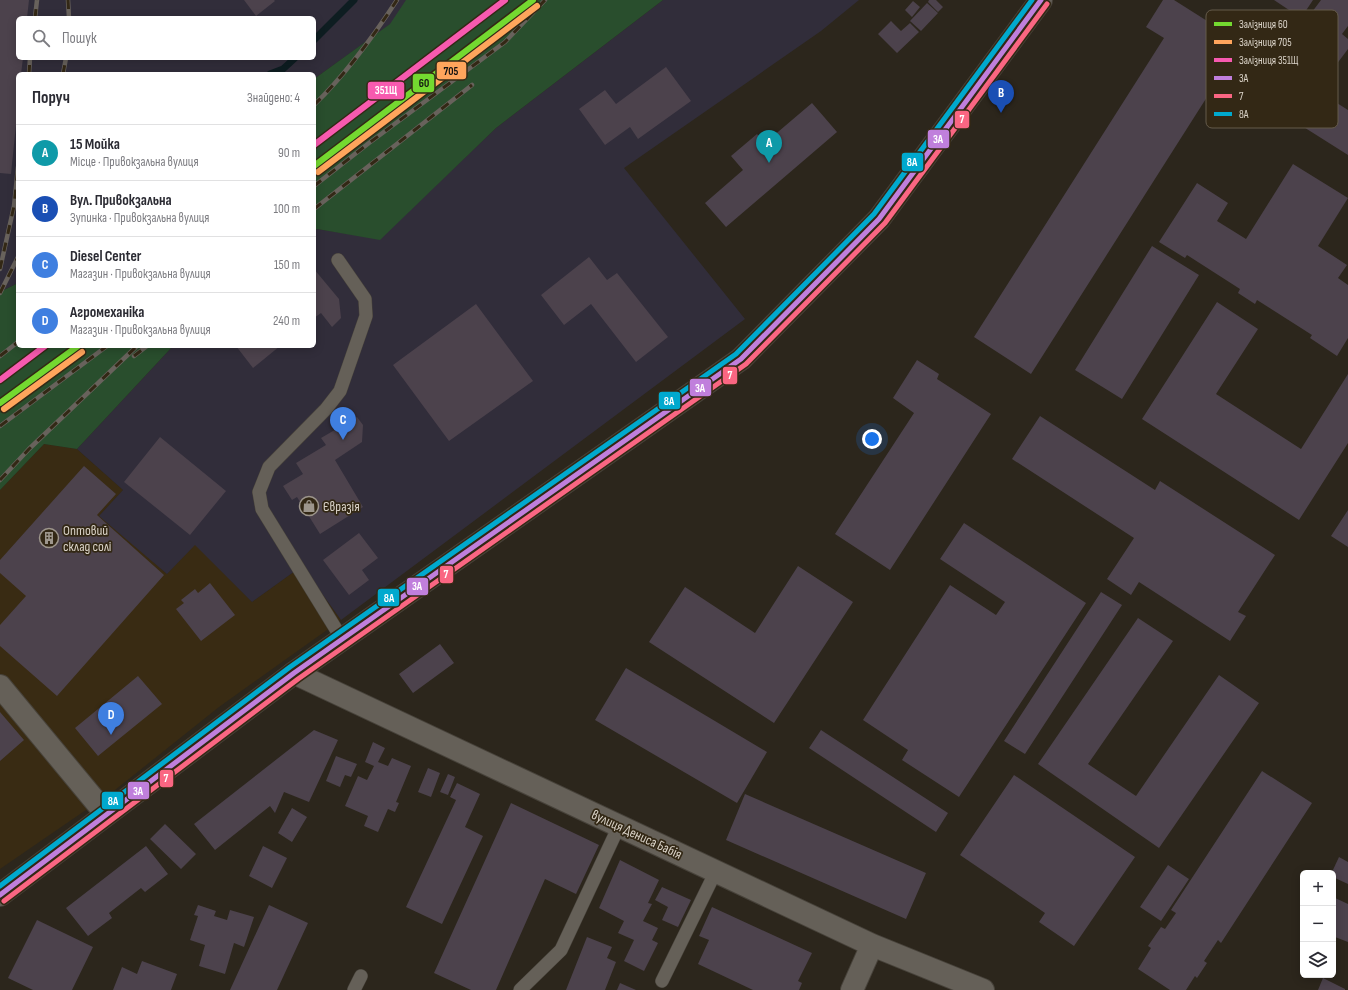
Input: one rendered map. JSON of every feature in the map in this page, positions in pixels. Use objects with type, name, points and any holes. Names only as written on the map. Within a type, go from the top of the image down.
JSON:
[{"type":"main road","points":[[0,895],[294,673],[741,359],[879,219],[1041,0]]},
{"type":"main road","name":"вулиця Дениса Бабія","points":[[294,673],[872,945],[983,990]]},
{"type":"main road","points":[[0,686],[106,814]]},
{"type":"main road","points":[[852,990],[872,945]]},
{"type":"lane","points":[[338,260],[365,298],[366,316],[340,391],[326,409],[269,467],[259,492],[262,509],[342,639]]},
{"type":"lane","points":[[520,990],[561,950],[619,826]]},
{"type":"lane","points":[[662,981],[716,871]]},
{"type":"lane","points":[[354,990],[361,976]]},
{"type":"shaded area","points":[[0,0],[424,0],[316,78],[316,72],[16,72],[16,284],[0,292]]},
{"type":"shaded area","points":[[663,0],[859,0],[821,31],[624,168],[745,319],[341,620],[302,566],[252,602],[195,545],[167,574],[99,516],[123,490],[77,449],[171,348],[316,348],[316,230],[380,239],[496,128]]},
{"type":"shaded area","points":[[44,444],[77,449],[123,490],[100,515],[167,574],[195,544],[252,602],[302,566],[341,620],[219,707],[115,790],[0,869],[0,490]]},
{"type":"green space","points":[[406,0],[663,0],[496,128],[380,240],[316,230],[316,78],[390,24]]},
{"type":"green space","points":[[16,284],[16,348],[171,348],[77,449],[44,444],[0,490],[0,292]]},
{"type":"building","points":[[0,0],[29,0],[27,16],[16,16],[16,60],[23,60],[21,72],[16,72],[16,125],[11,174],[0,173]]},
{"type":"building","points":[[244,0],[274,0],[275,1],[256,16]]},
{"type":"building","points":[[929,0],[936,0],[943,7],[938,12],[928,2]]},
{"type":"building","points":[[1163,0],[1174,0],[1206,20],[1206,99],[1031,374],[974,337],[1164,38],[1146,27]]},
{"type":"building","points":[[1274,0],[1313,0],[1306,10],[1289,10]]},
{"type":"building","points":[[1321,0],[1348,0],[1348,26],[1342,34],[1348,39],[1348,49],[1338,62],[1338,10],[1314,10]]},
{"type":"building","points":[[913,1],[920,7],[912,17],[905,10]]},
{"type":"building","points":[[927,3],[938,13],[921,31],[910,21]]},
{"type":"building","points":[[891,21],[901,31],[910,23],[919,32],[897,53],[878,34]]},
{"type":"building","points":[[666,67],[691,101],[638,139],[630,127],[605,145],[579,109],[605,90],[616,104]]},
{"type":"building","points":[[812,103],[837,132],[726,227],[705,203],[743,170],[731,156],[757,134],[765,143]]},
{"type":"building","points":[[1338,104],[1348,110],[1348,155],[1305,128],[1338,128]]},
{"type":"building","points":[[1293,164],[1348,198],[1318,246],[1347,265],[1338,278],[1348,285],[1348,338],[1337,356],[1310,338],[1312,335],[1257,300],[1255,304],[1238,293],[1240,289],[1187,255],[1185,258],[1159,242],[1197,183],[1228,203],[1217,221],[1246,239]]},
{"type":"building","points":[[1152,246],[1199,275],[1122,399],[1075,370]]},
{"type":"building","points":[[589,257],[607,280],[617,273],[668,337],[636,362],[591,304],[564,325],[541,295]]},
{"type":"building","points":[[316,271],[339,299],[341,318],[332,327],[321,313],[316,317]]},
{"type":"building","points":[[1217,302],[1258,329],[1216,394],[1301,449],[1348,374],[1348,443],[1299,520],[1142,419]]},
{"type":"building","points":[[476,304],[533,381],[449,441],[393,365]]},
{"type":"building","points":[[238,348],[278,348],[253,368]]},
{"type":"building","points":[[917,360],[939,374],[937,379],[991,414],[890,570],[835,534],[914,413],[893,398]]},
{"type":"building","points":[[1040,416],[1155,490],[1160,481],[1275,555],[1238,612],[1246,616],[1230,641],[1139,582],[1131,595],[1107,579],[1134,538],[1012,459]]},
{"type":"building","points":[[357,417],[363,425],[362,442],[335,460],[363,507],[320,534],[297,497],[292,500],[283,486],[303,474],[296,463],[326,445],[321,438]]},
{"type":"building","points":[[160,437],[226,491],[190,535],[124,482]]},
{"type":"building","points":[[84,466],[116,494],[97,515],[164,575],[57,696],[0,646],[0,625],[26,596],[0,573],[0,560]]},
{"type":"building","points":[[1348,510],[1348,547],[1331,536]]},
{"type":"building","points":[[964,523],[1086,603],[959,797],[902,760],[908,750],[863,720],[950,585],[996,615],[1005,602],[940,559]]},
{"type":"building","points":[[359,533],[378,558],[362,570],[369,580],[349,595],[323,560]]},
{"type":"building","points":[[798,566],[853,602],[774,723],[649,642],[685,587],[755,633]]},
{"type":"building","points":[[210,583],[235,615],[201,641],[176,609],[184,603],[181,600],[195,589],[198,593]]},
{"type":"building","points":[[1101,592],[1122,605],[1025,754],[1004,741]]},
{"type":"building","points":[[1138,618],[1173,641],[1088,764],[1136,796],[1219,675],[1259,703],[1159,848],[1038,764]]},
{"type":"building","points":[[440,644],[454,663],[413,693],[399,674]]},
{"type":"building","points":[[626,668],[767,752],[737,803],[595,720]]},
{"type":"building","points":[[138,676],[162,704],[98,756],[75,728]]},
{"type":"building","points":[[0,712],[24,740],[0,761]]},
{"type":"building","points":[[314,730],[338,740],[309,802],[284,792],[275,813],[270,806],[215,850],[194,824]]},
{"type":"building","points":[[821,730],[948,813],[936,832],[809,748]]},
{"type":"building","points":[[373,742],[385,748],[378,762],[388,766],[392,758],[411,766],[396,802],[399,803],[395,812],[388,809],[378,832],[364,826],[368,816],[345,806],[358,776],[367,780],[374,766],[365,762]]},
{"type":"building","points":[[336,756],[357,764],[351,777],[345,775],[340,787],[326,781]]},
{"type":"building","points":[[428,768],[440,773],[431,797],[418,792]]},
{"type":"building","points":[[1262,771],[1312,803],[1221,943],[1218,940],[1204,961],[1207,963],[1197,978],[1195,976],[1186,990],[1170,990],[1138,969],[1151,948],[1148,946],[1161,927],[1165,929],[1176,913],[1171,910]]},
{"type":"building","points":[[448,774],[455,777],[448,795],[440,792]]},
{"type":"building","points":[[1014,775],[1135,857],[1074,946],[1039,922],[1045,913],[960,855]]},
{"type":"building","points":[[457,783],[480,794],[465,827],[483,836],[442,924],[406,907],[456,800],[450,797]]},
{"type":"building","points":[[745,794],[926,873],[906,919],[726,840]]},
{"type":"building","points":[[511,803],[599,845],[576,894],[545,879],[496,990],[471,990],[434,973]]},
{"type":"building","points":[[292,808],[307,817],[292,842],[278,833]]},
{"type":"building","points":[[165,824],[196,854],[181,869],[150,839]]},
{"type":"building","points":[[146,846],[168,874],[145,892],[141,888],[109,913],[112,918],[88,936],[66,908]]},
{"type":"building","points":[[263,846],[287,858],[272,888],[249,876]]},
{"type":"building","points":[[1339,857],[1348,862],[1348,884],[1336,878],[1336,870],[1333,870]]},
{"type":"building","points":[[620,860],[659,880],[648,903],[652,904],[643,921],[658,928],[652,940],[658,943],[644,971],[624,961],[634,940],[618,933],[624,921],[599,908]]},
{"type":"building","points":[[1168,865],[1189,879],[1161,921],[1140,907]]},
{"type":"building","points":[[662,887],[691,900],[678,927],[662,920],[668,907],[655,900]]},
{"type":"building","points":[[1336,898],[1348,904],[1348,942],[1336,937]]},
{"type":"building","points":[[198,905],[216,911],[214,916],[227,920],[230,910],[254,917],[244,947],[234,943],[225,974],[199,966],[205,945],[190,940],[198,916],[194,915]]},
{"type":"building","points":[[269,905],[308,923],[277,990],[230,990]]},
{"type":"building","points":[[712,907],[812,953],[798,981],[802,983],[799,990],[753,990],[698,964],[709,940],[699,936]]},
{"type":"building","points":[[37,920],[93,947],[72,990],[33,990],[8,978]]},
{"type":"building","points":[[587,937],[612,947],[607,958],[616,962],[605,990],[566,990]]},
{"type":"building","points":[[142,961],[177,974],[171,990],[113,990],[122,967],[137,974]]},
{"type":"building","points":[[1323,978],[1345,989],[1345,990],[1318,990]]},
{"type":"building","points":[[620,983],[636,990],[617,990]]},
{"type":"waterway","points":[[316,38],[354,0]]},
{"type":"waterway","points":[[275,72],[283,69],[293,60]]},
{"type":"railway","points":[[35,16],[37,0]]},
{"type":"railway","points":[[68,0],[69,16]]},
{"type":"railway","points":[[316,103],[337,81],[358,55],[397,0]]},
{"type":"railway","points":[[316,184],[505,42],[545,0]]},
{"type":"railway","points":[[29,72],[30,60]]},
{"type":"railway","points":[[63,72],[66,60]]},
{"type":"railway","points":[[316,207],[472,85]]},
{"type":"railway","points":[[0,269],[14,206],[16,186]]},
{"type":"railway","points":[[0,293],[16,261]]},
{"type":"railway","points":[[0,356],[16,344]]},
{"type":"railway","points":[[0,426],[104,348]]},
{"type":"railway","points":[[0,480],[29,449],[135,348]]},
{"type":"railway","points":[[134,356],[144,348]]},
{"type":"rail line","name":"351Щ","points":[[316,143],[505,0]]},
{"type":"rail line","name":"60","points":[[316,164],[533,0]]},
{"type":"rail line","name":"705","points":[[318,172],[537,6]]},
{"type":"rail line","name":"351Щ","points":[[0,380],[42,348]]},
{"type":"rail line","name":"60","points":[[0,403],[75,348]]},
{"type":"rail line","name":"705","points":[[4,409],[82,352]]},
{"type":"transit line","name":"8А","points":[[0,886],[290,667],[736,354],[874,214],[1032,0]]},
{"type":"transit line","name":"3А","points":[[0,895],[294,673],[741,359],[879,219],[1041,0]]},
{"type":"transit line","name":"7","points":[[4,901],[298,679],[746,364],[885,223],[1047,4]]},
{"type":"place","name":"Вул. Привокзальна","points":[[1001,113]]},
{"type":"place","name":"15 Мойка","points":[[769,163]]},
{"type":"place","name":"Diesel Center","points":[[343,440]]},
{"type":"place","name":"Євразія","points":[[309,506]]},
{"type":"place","name":"Оптовий склад солі","points":[[49,538]]},
{"type":"place","name":"Агромеханіка","points":[[111,735]]}]
